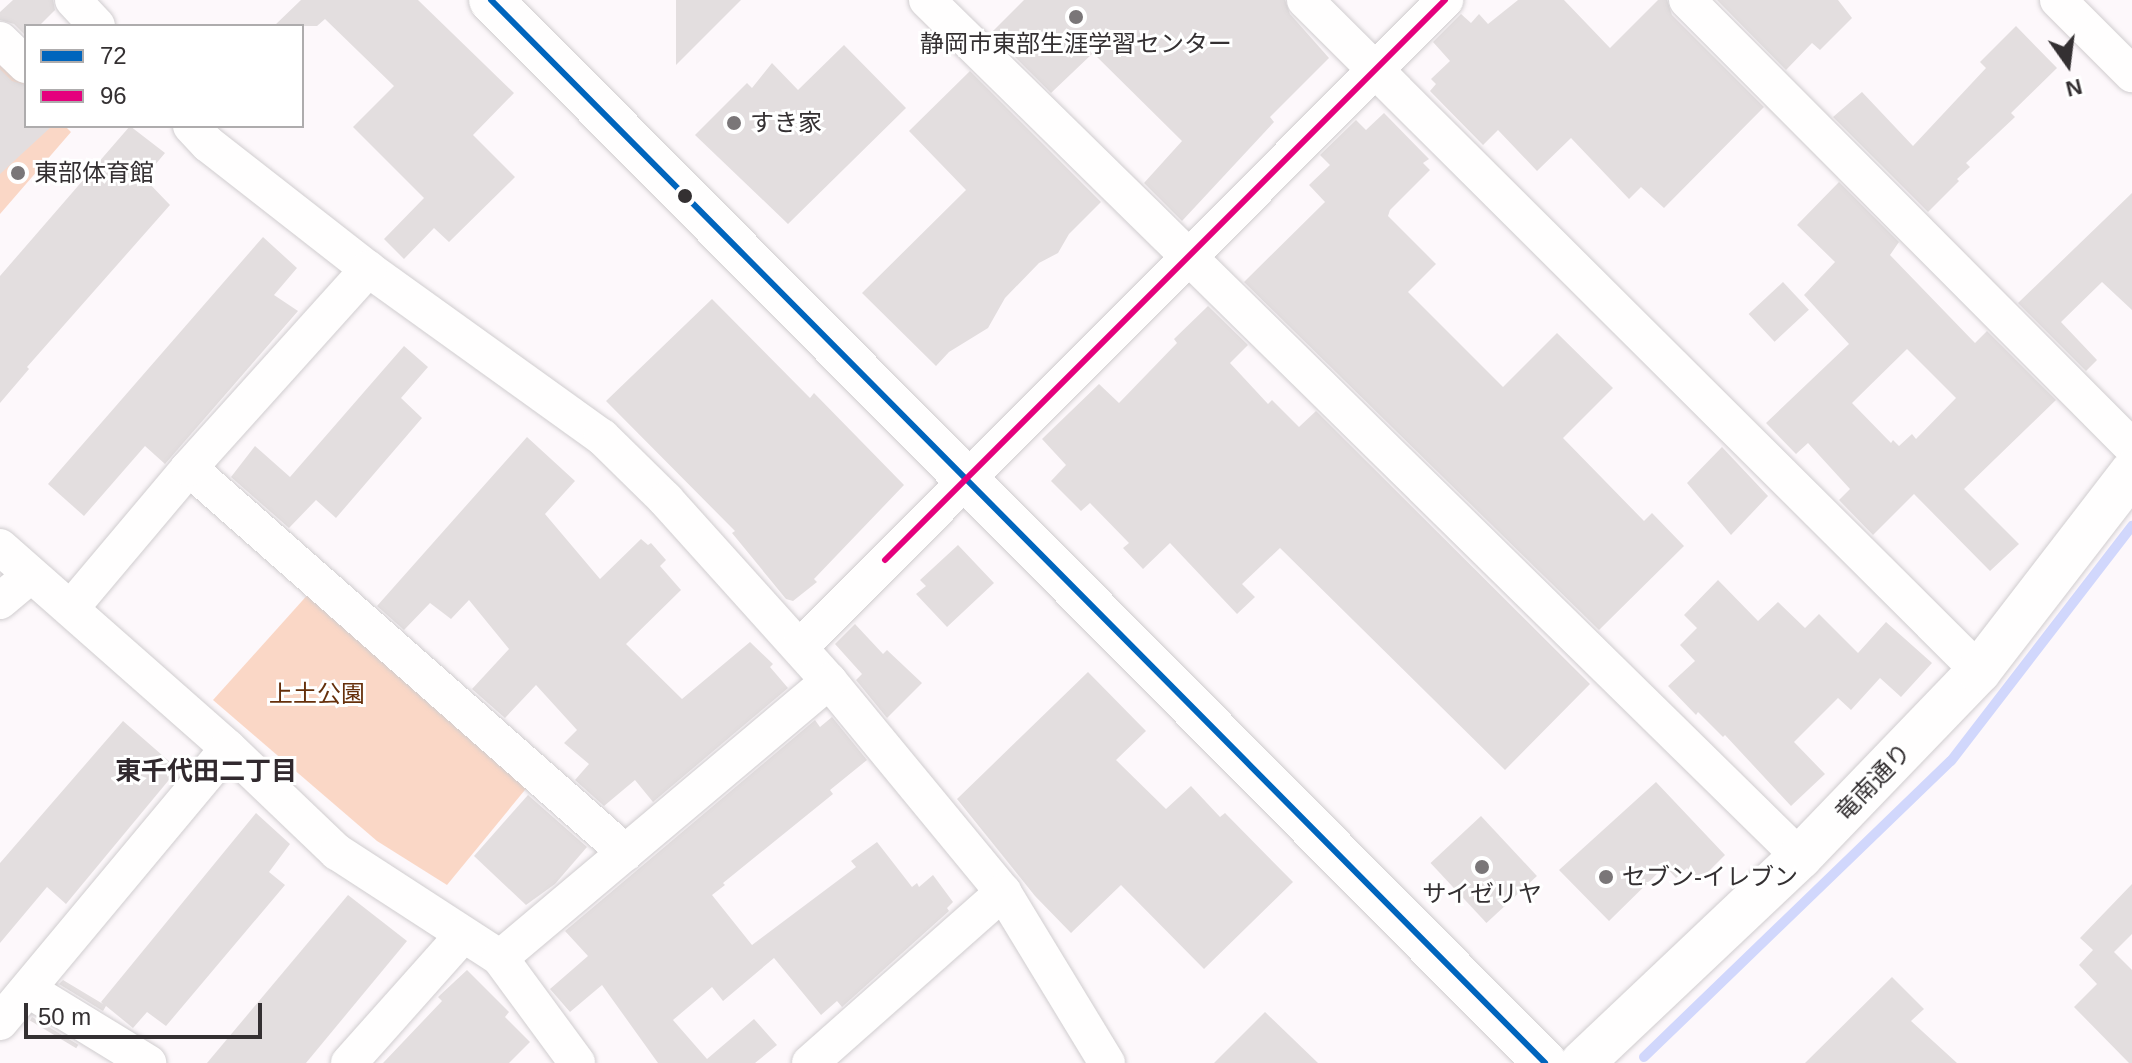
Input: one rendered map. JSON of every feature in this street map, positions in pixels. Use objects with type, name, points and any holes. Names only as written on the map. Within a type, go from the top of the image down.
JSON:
[{"type":"main road","points":[[491,0],[1545,1063]]},
{"type":"main road","name":"竜南通り","points":[[1582,1063],[1800,857],[1979,671],[2132,472]]},
{"type":"street","points":[[73,0],[95,24]]},
{"type":"street","points":[[927,0],[1800,857]]},
{"type":"street","points":[[1305,0],[1979,671]]},
{"type":"street","points":[[800,647],[1445,0]]},
{"type":"street","points":[[1687,0],[2132,447]]},
{"type":"street","points":[[2058,0],[2132,74]]},
{"type":"street","points":[[0,40],[24,63]]},
{"type":"street","points":[[193,128],[208,144],[368,269],[602,437],[666,500],[800,647],[1003,892],[1107,1063]]},
{"type":"street","points":[[71,608],[189,468],[368,269]]},
{"type":"street","points":[[189,468],[626,853]]},
{"type":"street","points":[[0,547],[228,748],[337,852],[500,958],[566,1058]]},
{"type":"street","points":[[0,601],[30,576]]},
{"type":"street","points":[[500,958],[829,681]]},
{"type":"street","points":[[0,1022],[228,748]]},
{"type":"street","points":[[810,1063],[1003,892]]},
{"type":"street","points":[[349,1063],[463,935]]},
{"type":"street","points":[[29,990],[148,1063]]},
{"type":"green space","name":"東部体育館","points":[[0,60],[24,84],[24,128],[67,128],[71,132],[0,214]]},
{"type":"green space","name":"上土公園","points":[[311,591],[529,785],[447,885],[377,841],[213,700]]},
{"type":"building","points":[[13,0],[53,0],[55,10],[41,24],[24,24],[24,34],[14,24],[0,20],[0,12]]},
{"type":"building","points":[[301,0],[418,0],[514,93],[473,135],[515,177],[449,242],[434,228],[404,259],[384,239],[424,198],[353,127],[394,86],[325,19],[317,26],[276,24]]},
{"type":"building","points":[[676,0],[741,0],[676,65]]},
{"type":"building","points":[[1024,0],[1285,0],[1290,14],[1329,58],[1270,117],[1274,122],[1182,221],[1144,183],[1182,141],[1093,53],[1051,93],[991,33]]},
{"type":"building","points":[[1518,0],[1564,0],[1610,48],[1658,0],[1667,0],[1672,15],[1764,107],[1664,208],[1641,187],[1629,199],[1571,138],[1537,171],[1498,130],[1483,145],[1430,91],[1436,84],[1431,79],[1450,61],[1433,42],[1461,14],[1471,23],[1479,14],[1488,24]]},
{"type":"building","points":[[1717,0],[1838,0],[1852,18],[1820,50],[1812,43],[1786,70]]},
{"type":"building","points":[[2016,26],[2057,68],[2011,113],[2015,117],[1966,163],[1970,167],[1928,212],[1833,117],[1862,92],[1913,146],[1986,68],[1980,62]]},
{"type":"building","points":[[844,45],[906,108],[788,224],[695,135],[747,83],[752,88],[772,63],[798,90]]},
{"type":"building","points":[[0,69],[12,81],[24,84],[24,128],[50,128],[0,174]]},
{"type":"building","points":[[970,71],[1101,202],[1069,234],[1058,253],[1039,263],[1005,298],[988,328],[949,352],[936,366],[862,293],[966,190],[909,131]]},
{"type":"building","points":[[1384,113],[1429,159],[1423,163],[1430,170],[1390,210],[1388,216],[1436,264],[1408,292],[1503,387],[1557,333],[1613,388],[1563,438],[1644,521],[1652,513],[1684,546],[1599,630],[1244,282],[1325,202],[1309,185],[1330,165],[1320,155],[1356,120],[1366,130]]},
{"type":"building","points":[[128,128],[133,128],[165,153],[144,178],[170,205],[27,367],[29,369],[0,403],[0,276]]},
{"type":"building","points":[[1839,182],[1899,242],[1890,255],[1975,343],[1987,331],[2056,400],[1964,489],[2019,544],[1990,571],[1914,494],[1873,535],[1839,500],[1850,489],[1808,443],[1796,454],[1766,423],[1849,344],[1804,295],[1835,262],[1797,225]],"holes":[[[1907,349],[1956,398],[1916,439],[1912,434],[1899,446],[1893,440],[1891,443],[1852,403]]]},
{"type":"building","points":[[2132,193],[2132,310],[2102,282],[2061,322],[2097,360],[2086,371],[2018,303]]},
{"type":"building","points":[[263,237],[297,268],[274,295],[298,311],[165,464],[145,446],[84,516],[48,484]]},
{"type":"building","points":[[1783,282],[1809,310],[1775,342],[1749,314]]},
{"type":"building","points":[[712,299],[810,398],[814,393],[904,485],[814,579],[817,582],[793,601],[786,599],[732,533],[735,531],[606,401]]},
{"type":"building","points":[[1208,306],[1248,345],[1230,363],[1268,404],[1272,400],[1299,427],[1316,411],[1590,684],[1505,770],[1280,548],[1242,584],[1255,597],[1237,614],[1170,543],[1143,569],[1123,548],[1129,543],[1090,503],[1081,511],[1051,481],[1066,465],[1042,439],[1099,384],[1119,403],[1177,343],[1174,339]]},
{"type":"building","points":[[404,346],[428,367],[401,398],[422,418],[336,518],[316,500],[289,528],[231,477],[255,446],[290,477]]},
{"type":"building","points":[[527,437],[575,481],[545,514],[600,579],[641,539],[648,545],[651,543],[666,560],[660,566],[681,590],[626,644],[682,699],[750,642],[773,664],[770,667],[788,688],[653,802],[635,780],[604,806],[575,780],[589,764],[564,743],[577,730],[536,685],[505,718],[472,689],[509,649],[469,600],[451,619],[430,603],[404,630],[377,606]]},
{"type":"building","points":[[1722,447],[1768,496],[1731,535],[1687,483]]},
{"type":"building","points":[[958,545],[994,583],[947,627],[916,594],[926,586],[920,580]]},
{"type":"building","points":[[1718,580],[1758,621],[1778,602],[1805,628],[1819,614],[1858,653],[1886,622],[1932,663],[1901,697],[1880,678],[1851,710],[1838,698],[1794,742],[1825,774],[1791,806],[1725,735],[1723,737],[1698,712],[1696,715],[1668,686],[1695,661],[1680,645],[1697,628],[1684,615]]},
{"type":"building","points":[[855,624],[883,654],[887,650],[922,683],[887,718],[856,680],[862,674],[835,644]]},
{"type":"building","points":[[1088,672],[1146,731],[1116,760],[1166,809],[1191,786],[1220,817],[1225,813],[1293,882],[1204,969],[1121,885],[1071,933],[1035,896],[957,799]]},
{"type":"building","points":[[832,717],[867,760],[830,790],[833,794],[712,895],[752,945],[856,867],[851,861],[877,842],[912,887],[917,883],[919,887],[933,875],[953,902],[947,908],[949,911],[842,1007],[837,1001],[821,1015],[774,958],[723,1001],[712,987],[673,1020],[707,1059],[754,1019],[777,1045],[755,1063],[658,1063],[602,985],[570,1012],[550,989],[588,956],[565,931],[815,720],[820,727]]},
{"type":"building","points":[[123,721],[178,769],[66,904],[47,887],[0,943],[0,863]]},
{"type":"building","points":[[1656,782],[1725,855],[1699,881],[1687,868],[1676,878],[1665,866],[1609,921],[1559,870]]},
{"type":"building","points":[[528,795],[587,847],[555,884],[526,905],[474,856]]},
{"type":"building","points":[[256,813],[290,844],[269,872],[285,885],[166,1026],[147,1012],[133,1028],[106,1006],[103,1011],[59,984],[63,980],[103,1004],[101,1002]]},
{"type":"building","points":[[1481,816],[1537,876],[1486,923],[1431,863]]},
{"type":"building","points":[[2132,884],[2132,934],[2114,952],[2132,970],[2132,1063],[2129,1063],[2074,1007],[2097,984],[2079,965],[2093,950],[2080,938]]},
{"type":"building","points":[[348,895],[407,941],[306,1063],[207,1063]]},
{"type":"building","points":[[467,970],[509,1012],[505,1017],[530,1042],[509,1063],[383,1063],[442,1001],[438,997]]},
{"type":"building","points":[[1892,977],[1924,1009],[1911,1021],[1957,1063],[1805,1063]]},
{"type":"building","points":[[1265,1012],[1318,1063],[1214,1063]]},
{"type":"building","points":[[32,1017],[78,1045],[76,1048],[30,1020]]},
{"type":"waterway","points":[[1644,1057],[1951,761],[2132,526]]},
{"type":"transit line","name":"72","points":[[491,0],[1545,1063]]},
{"type":"transit line","name":"96","points":[[885,560],[1445,0]]},
{"type":"place","name":"静岡市東部生涯学習センター","points":[[1076,17]]},
{"type":"place","name":"すき家","points":[[734,123]]},
{"type":"place","name":"東部体育館","points":[[18,173]]},
{"type":"place","name":"サイゼリヤ","points":[[1482,867]]},
{"type":"place","name":"セブン-イレブン","points":[[1606,877]]},
{"type":"district","name":"東千代田二丁目","points":[[206,772]]}]
